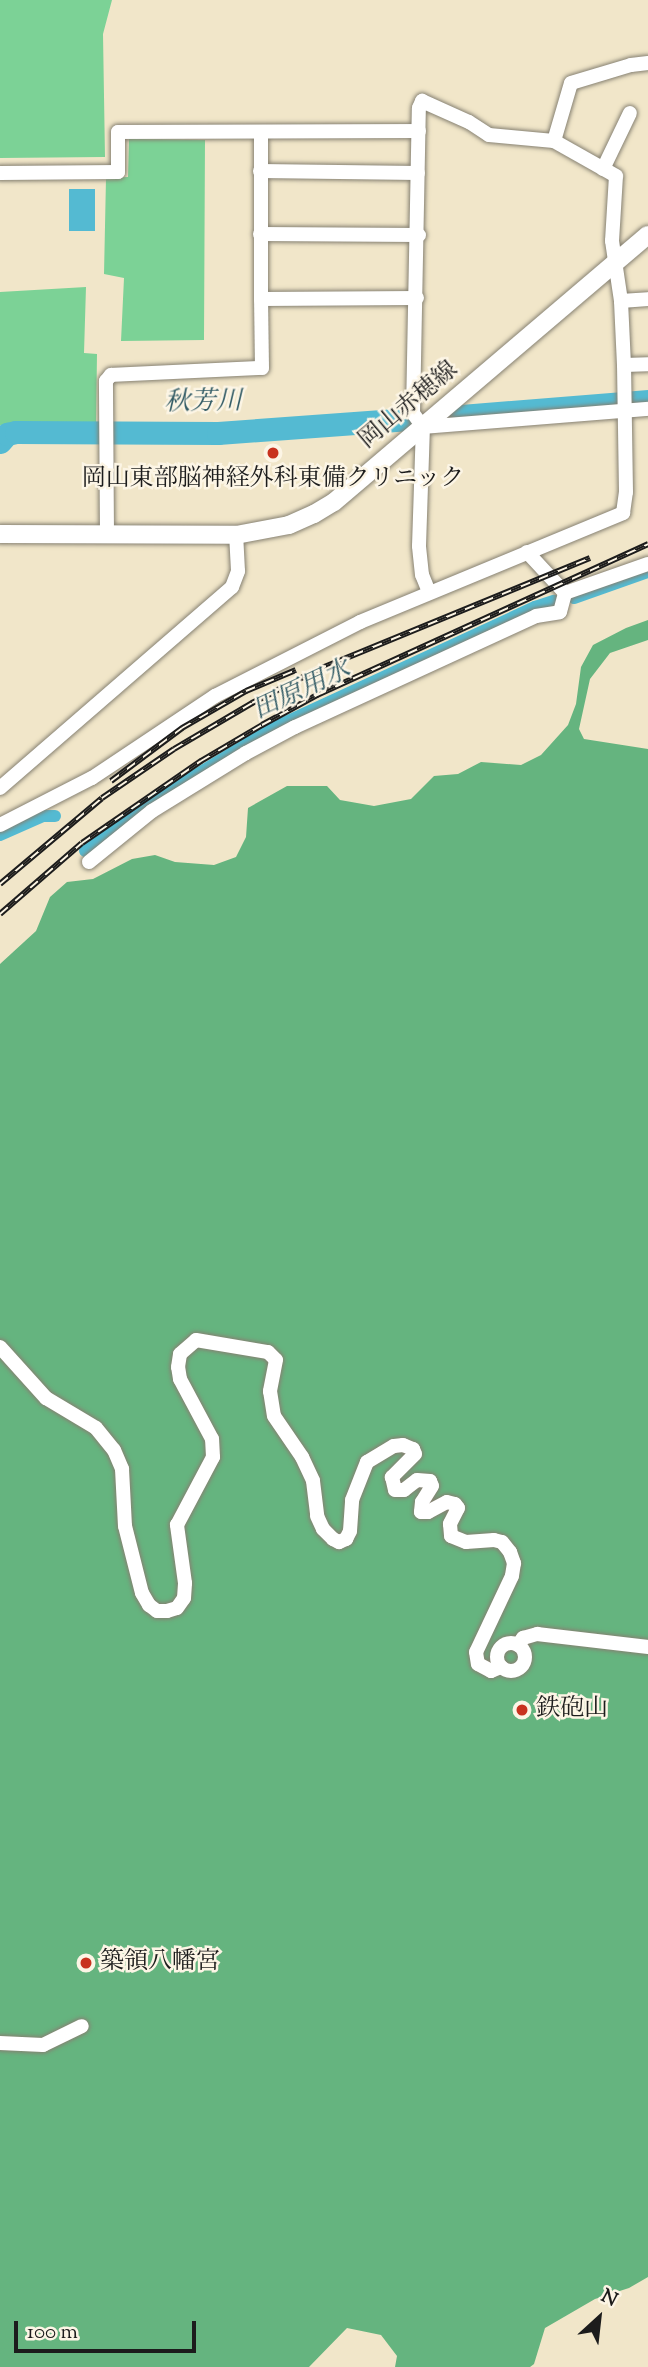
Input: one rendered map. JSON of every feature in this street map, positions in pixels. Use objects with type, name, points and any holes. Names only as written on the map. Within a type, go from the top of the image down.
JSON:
[{"type":"main road","name":"岡山赤穂線","points":[[0,534],[236,536],[289,525],[314,514],[334,502],[648,236]]},
{"type":"street","points":[[554,141],[572,83],[631,65],[648,63]]},
{"type":"street","points":[[0,825],[92,778],[215,696],[360,621],[623,513],[626,492],[624,365],[621,301],[612,241],[616,176],[554,141],[489,135],[422,101],[419,108],[419,235],[413,413],[423,427],[419,546],[422,575],[429,592]]},
{"type":"street","points":[[603,169],[630,113]]},
{"type":"street","points":[[0,173],[118,172],[118,132],[419,131]]},
{"type":"street","points":[[107,534],[106,381],[111,375],[262,368],[261,132]]},
{"type":"street","points":[[260,171],[418,173]]},
{"type":"street","points":[[260,234],[419,235]]},
{"type":"street","points":[[261,299],[417,298]]},
{"type":"street","points":[[621,301],[648,299]]},
{"type":"street","points":[[624,365],[648,364]]},
{"type":"street","points":[[423,427],[648,409]]},
{"type":"street","points":[[0,788],[232,587],[238,571],[236,536]]},
{"type":"street","points":[[527,552],[565,593]]},
{"type":"street","points":[[565,593],[648,564]]},
{"type":"street","points":[[422,575],[430,578],[473,573]]},
{"type":"street","points":[[89,862],[152,811],[236,759],[295,727],[475,643],[536,616],[560,612],[565,593]]},
{"type":"street","points":[[0,771],[19,771]]},
{"type":"street","points":[[0,1347],[46,1398],[96,1428],[114,1450],[122,1469],[125,1526],[142,1593],[149,1605],[157,1611],[177,1608],[184,1598],[185,1583],[177,1525],[213,1457],[212,1439],[180,1379],[178,1367],[180,1354],[196,1340],[268,1352],[276,1360],[270,1391],[274,1416],[302,1457],[313,1481],[317,1516],[323,1529],[333,1539],[346,1539],[350,1531],[352,1500],[367,1462],[394,1446],[403,1445],[413,1449],[415,1454],[393,1477],[396,1490],[404,1490],[417,1480],[430,1481],[432,1486],[422,1502],[421,1512],[428,1512],[447,1502],[455,1504],[458,1508],[450,1524],[451,1536],[466,1542],[502,1542],[514,1563],[512,1576],[476,1652],[478,1664],[491,1671],[501,1667],[514,1670],[522,1665],[525,1657],[518,1645]]},
{"type":"street","points":[[518,1645],[523,1637],[537,1634],[648,1647]]},
{"type":"street","points":[[501,1667],[497,1659],[498,1650],[505,1644],[518,1645]]},
{"type":"street","points":[[0,2043],[43,2045],[82,2026]]},
{"type":"green space","points":[[0,0],[112,0],[103,34],[105,157],[0,158]]},
{"type":"green space","points":[[129,139],[205,140],[204,340],[121,341],[124,278],[104,274],[106,178],[128,177]]},
{"type":"green space","points":[[86,287],[84,353],[97,354],[96,428],[0,425],[0,292]]},
{"type":"green space","points":[[648,620],[648,640],[610,653],[590,679],[579,729],[584,739],[648,749],[648,2277],[629,2288],[595,2299],[545,2328],[534,2364],[530,2367],[395,2367],[397,2356],[381,2335],[347,2328],[309,2367],[0,2367],[0,964],[36,931],[50,897],[67,882],[93,879],[132,859],[155,855],[175,862],[214,865],[236,857],[246,837],[248,808],[287,786],[327,786],[340,800],[374,806],[411,799],[434,776],[458,774],[481,762],[521,765],[541,755],[568,725],[576,704],[581,667],[593,645]]},
{"type":"water","points":[[69,189],[95,189],[95,231],[69,231]]},
{"type":"waterway","name":"秋芳川","points":[[449,417],[648,401]]},
{"type":"waterway","name":"秋芳川","points":[[0,442],[7,434],[16,432],[218,433],[409,419]]},
{"type":"waterway","name":"田原用水","points":[[574,598],[648,572]]},
{"type":"waterway","name":"田原用水","points":[[85,851],[150,803],[273,728],[535,607],[554,601]]},
{"type":"waterway","name":"田原用水","points":[[0,835],[43,816],[55,816]]},
{"type":"railway","points":[[0,914],[82,843],[201,761],[262,725],[317,695],[648,544]]},
{"type":"railway","points":[[0,884],[102,798],[174,749],[252,703],[317,670],[590,558]]},
{"type":"railway","points":[[111,781],[182,728],[246,691],[296,670]]},
{"type":"place","name":"岡山東部脳神経外科東備クリニック","points":[[273,453]]},
{"type":"place","name":"鉄砲山","points":[[522,1710]]},
{"type":"place","name":"築領八幡宮","points":[[86,1963]]}]
